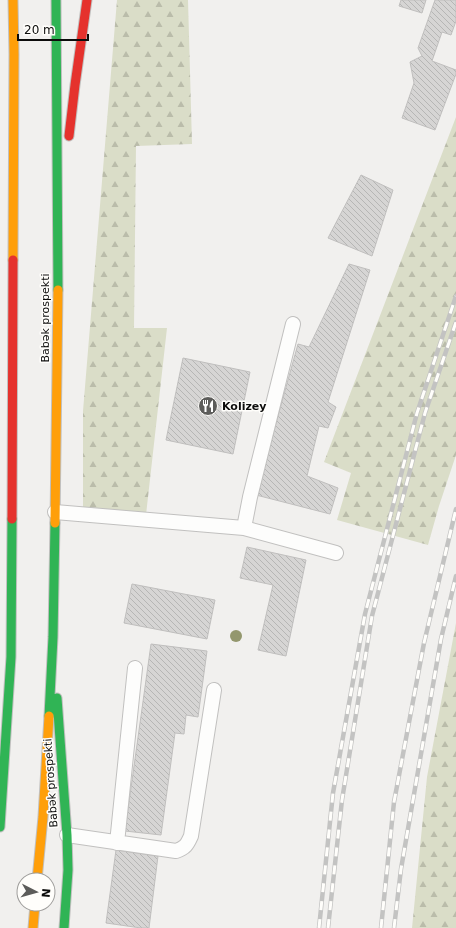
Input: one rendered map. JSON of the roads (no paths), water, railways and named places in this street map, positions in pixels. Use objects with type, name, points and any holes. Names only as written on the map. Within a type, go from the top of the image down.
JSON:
[{"type":"main road","points":[[0,827],[10,657],[14,54],[13,0]]},
{"type":"main road","name":"Babək prospekti","points":[[38,872],[43,817],[54,637],[58,305],[56,0]]},
{"type":"main road","points":[[67,146],[86,0]]},
{"type":"main road","points":[[58,231],[66,162]]},
{"type":"main road","points":[[0,699],[10,657],[3,618]]},
{"type":"main road","name":"Babək prospekti","points":[[54,637],[67,835],[68,870],[64,928]]},
{"type":"main road","points":[[33,928],[34,912]]},
{"type":"lane","points":[[244,528],[250,497],[292,324]]},
{"type":"lane","points":[[55,512],[244,528],[336,553]]},
{"type":"lane","points":[[117,843],[135,668]]},
{"type":"lane","points":[[67,835],[176,851],[183,849],[191,836],[214,690]]},
{"type":"railway","points":[[319,928],[333,793],[365,614],[417,413],[456,296]]},
{"type":"railway","points":[[328,928],[342,800],[372,616],[425,413],[456,322]]},
{"type":"railway","points":[[381,928],[394,802],[424,643],[456,509]]},
{"type":"railway","points":[[394,928],[401,869],[441,639],[456,576]]},
{"type":"place","name":"Kolizey","points":[[208,406]]}]
